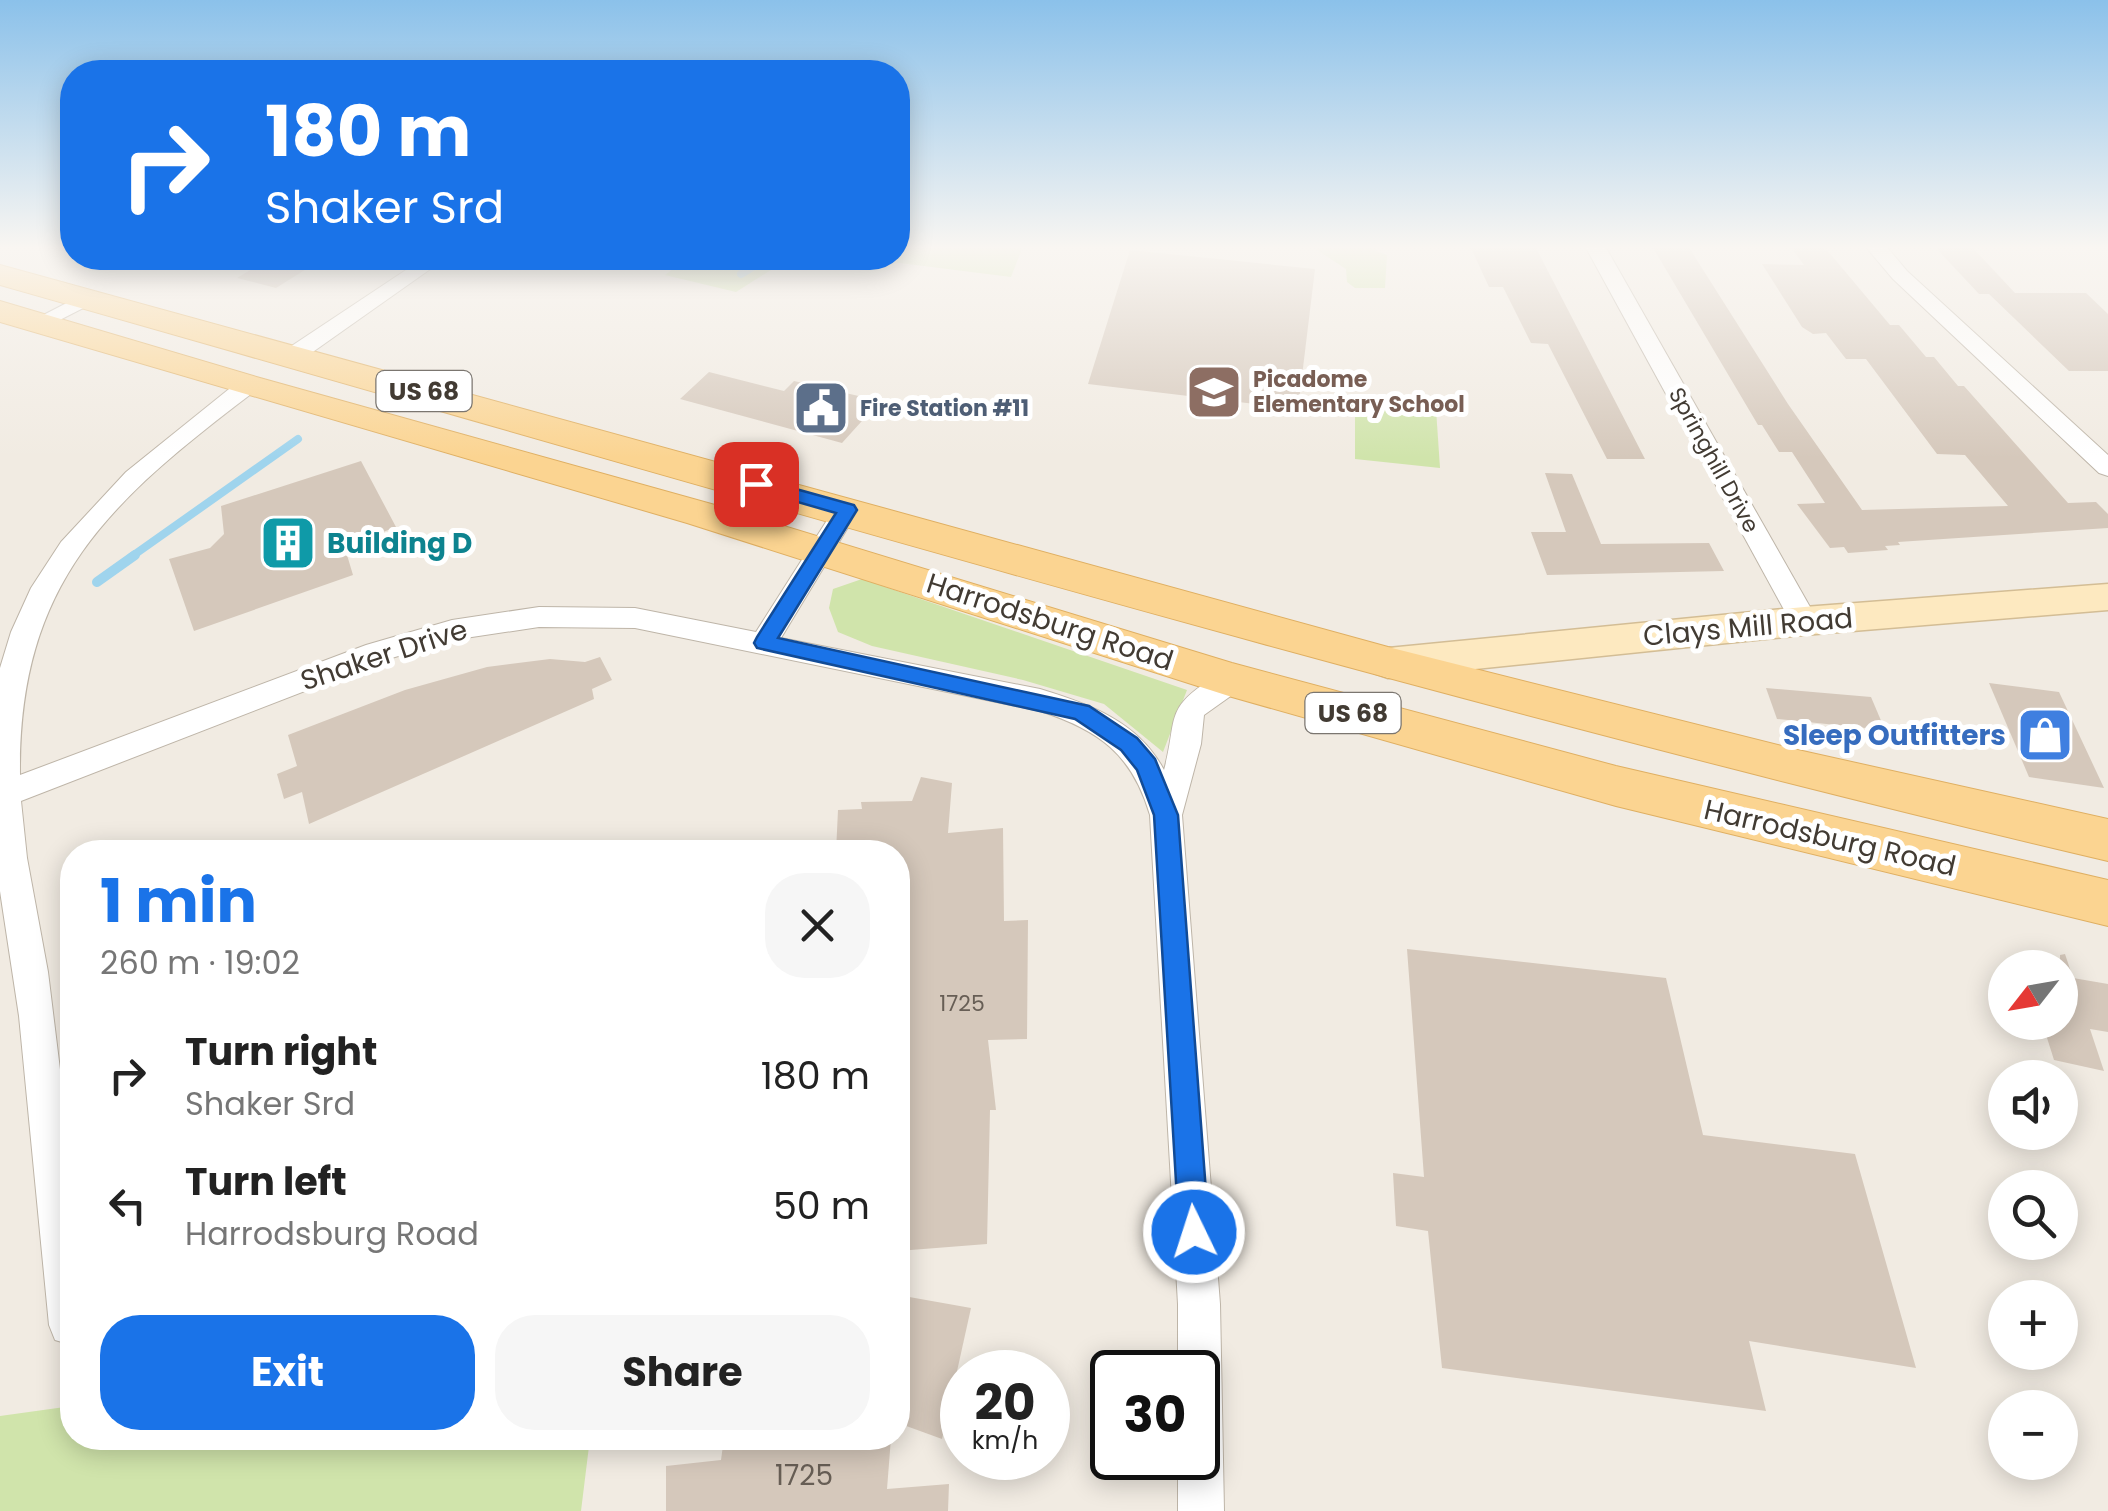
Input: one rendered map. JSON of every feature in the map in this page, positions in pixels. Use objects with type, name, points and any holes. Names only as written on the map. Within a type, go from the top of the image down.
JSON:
[{"type":"main road","name":"Harrodsburg Road","points":[[18,317],[820,550],[1232,680],[1616,786],[2108,903]]},
{"type":"main road","name":"Harrodsburg Road","points":[[152,317],[1388,663],[1818,774],[2108,840]]},
{"type":"main road","points":[[150,357],[186,352],[249,369],[292,356]]},
{"type":"main road","points":[[247,386],[295,374],[344,388],[396,384]]},
{"type":"main road","name":"Clays Mill Road","points":[[1388,663],[1804,621],[2108,598]]},
{"type":"main road","points":[[1022,614],[1068,610],[1102,615],[1306,668],[1388,663]]},
{"type":"street","points":[[39,323],[51,317]]},
{"type":"street","points":[[292,356],[350,317]]},
{"type":"street","name":"Springhill Drive","points":[[1634,317],[1804,621]]},
{"type":"street","points":[[1945,317],[2108,468]]},
{"type":"street","points":[[60,1237],[30,972],[2,795],[11,680],[31,618],[51,579],[103,507],[135,474],[247,386]]},
{"type":"street","points":[[764,643],[847,510]]},
{"type":"street","name":"Shaker Drive","points":[[2,795],[376,652],[480,624],[539,616],[635,618],[1082,712],[1129,744],[1147,765],[1166,815],[1199,1304],[1202,1511]]},
{"type":"street","points":[[1166,815],[1194,704],[1232,680]]},
{"type":"green space","points":[[1355,401],[1436,409],[1440,468],[1355,459]]},
{"type":"green space","points":[[862,579],[1187,690],[1163,752],[1104,704],[1023,680],[872,646],[838,632],[829,608],[833,589]]},
{"type":"green space","points":[[60,1408],[60,1450],[589,1450],[581,1511],[0,1511],[0,1416]]},
{"type":"building","points":[[1109,317],[1309,317],[1298,409],[1088,384]]},
{"type":"building","points":[[1518,317],[1571,317],[1645,459],[1607,459],[1548,344],[1531,343]]},
{"type":"building","points":[[1694,317],[1733,317],[1862,510],[2008,506],[1965,455],[1937,454],[1866,359],[1846,359],[1826,333],[1813,334],[1795,317],[1883,317],[1890,325],[1899,325],[1926,357],[1934,357],[1958,386],[1964,386],[2068,503],[2096,502],[2108,514],[2108,528],[1898,542],[1900,545],[1885,546],[1888,550],[1848,553],[1844,547],[1830,548],[1797,504],[1825,503],[1792,452],[1779,452],[1762,425],[1758,425]]},
{"type":"building","points":[[2012,317],[2108,317],[2108,371],[2069,371]]},
{"type":"building","points":[[709,372],[784,391],[794,381],[880,401],[842,443],[680,399]]},
{"type":"building","name":"Building D","points":[[361,461],[396,527],[365,539],[347,555],[353,575],[194,631],[169,559],[210,548],[224,534],[221,506]]},
{"type":"building","points":[[1545,473],[1572,474],[1601,544],[1709,543],[1724,571],[1547,575],[1531,532],[1566,532]]},
{"type":"building","points":[[600,657],[612,680],[592,689],[594,699],[309,824],[302,792],[284,799],[277,774],[297,766],[288,735],[405,690],[487,667],[550,659],[585,662]]},
{"type":"building","name":"Sleep Outfitters","points":[[1989,683],[2059,692],[2104,788],[2029,777]]},
{"type":"building","points":[[1766,688],[1871,697],[1885,730],[1777,719]]},
{"type":"building","points":[[921,777],[952,783],[948,833],[1003,828],[1004,921],[1028,920],[1027,1039],[988,1040],[996,1110],[990,1110],[987,1244],[910,1250],[910,840],[837,840],[838,810],[862,809],[861,802],[912,801]]},
{"type":"building","points":[[1407,949],[1666,978],[1703,1135],[1855,1154],[1916,1368],[1749,1341],[1766,1411],[1442,1368],[1428,1231],[1396,1226],[1393,1173],[1424,1177]]},
{"type":"building","points":[[2078,979],[2108,984],[2108,1032],[2090,1029],[2104,1071],[2078,1065],[2078,1060],[2054,1060],[2048,1040],[2078,1040]]},
{"type":"building","points":[[910,1297],[971,1308],[962,1350],[940,1350],[940,1438],[910,1427]]},
{"type":"building","points":[[722,1450],[890,1450],[887,1489],[949,1484],[948,1511],[666,1511],[666,1466],[721,1460]]},
{"type":"waterway","points":[[131,557],[298,439]]},
{"type":"waterway","points":[[97,582],[135,555]]},
{"type":"place","name":"Picadome Elementary School","points":[[1214,392]]},
{"type":"place","name":"Fire Station #11","points":[[821,408]]},
{"type":"place","name":"Building D","points":[[288,543]]},
{"type":"place","name":"Sleep Outfitters","points":[[2045,735]]},
{"type":"route","points":[[756,484],[847,510],[764,643],[1082,712],[1105,724],[1147,765],[1166,815],[1194,1232]]}]
